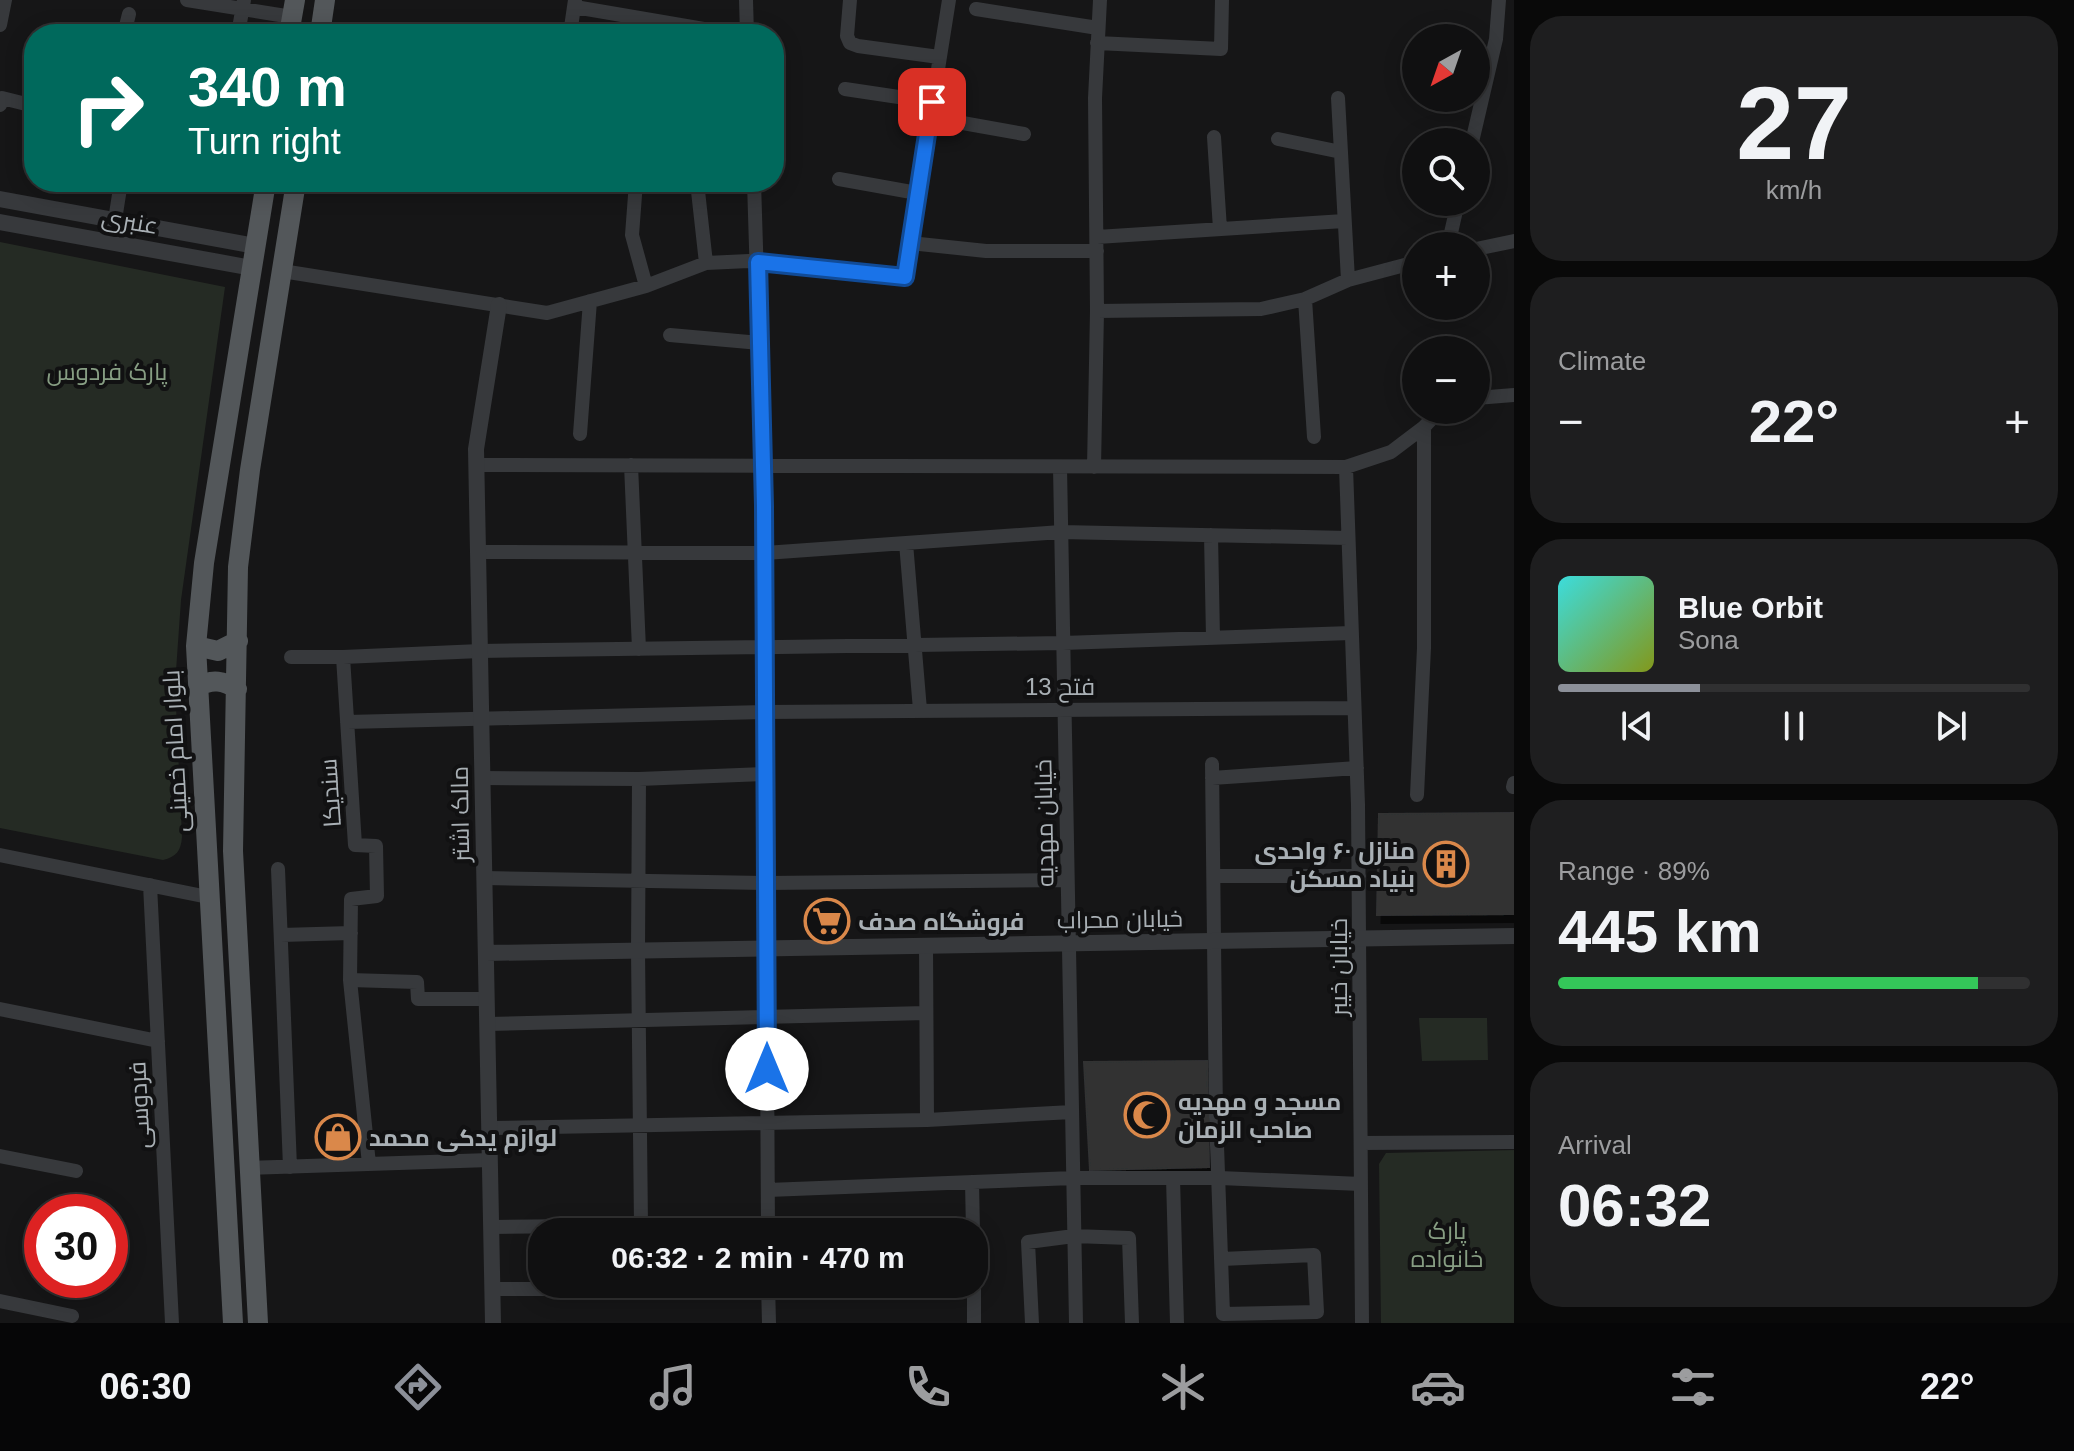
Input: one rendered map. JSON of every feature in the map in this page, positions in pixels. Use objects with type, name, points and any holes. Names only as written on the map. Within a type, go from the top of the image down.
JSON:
[{"type":"main road","points":[[321,24],[325,0]]},
{"type":"main road","name":"بلوار امام خمینی","points":[[233,1323],[196,646],[204,563],[264,192]]},
{"type":"main road","points":[[258,1323],[233,851],[238,567],[250,470],[294,192]]},
{"type":"main road","points":[[196,646],[218,651],[238,641]]},
{"type":"main road","points":[[198,687],[205,682],[219,681],[237,689]]},
{"type":"street","points":[[0,25],[5,0]]},
{"type":"street","points":[[187,0],[243,5],[292,17]]},
{"type":"street","points":[[746,0],[747,24]]},
{"type":"street","points":[[850,0],[847,36],[850,43],[939,57]]},
{"type":"street","points":[[282,271],[547,313],[646,286],[706,263],[758,262],[905,277],[949,0]]},
{"type":"street","points":[[1094,467],[1097,35],[1100,0]]},
{"type":"street","points":[[976,9],[1097,35],[1221,49],[1222,0]]},
{"type":"street","points":[[1475,128],[1496,39],[1499,0]]},
{"type":"street","points":[[572,24],[575,3],[682,24]]},
{"type":"street","points":[[126,24],[129,14]]},
{"type":"street","points":[[845,89],[932,102]]},
{"type":"street","points":[[0,105],[2,98],[24,104]]},
{"type":"street","points":[[1338,98],[1348,280]]},
{"type":"street","points":[[929,117],[1024,134]]},
{"type":"street","points":[[1214,137],[1220,229]]},
{"type":"street","points":[[1278,139],[1341,152]]},
{"type":"street","points":[[839,179],[917,193]]},
{"type":"street","points":[[115,220],[119,192]]},
{"type":"street","points":[[635,192],[632,235],[646,286]]},
{"type":"street","points":[[698,192],[706,263]]},
{"type":"street","points":[[754,192],[765,553],[768,1218]]},
{"type":"street","name":"عنبری","points":[[0,199],[255,246]]},
{"type":"street","points":[[910,243],[986,251],[1344,221]]},
{"type":"street","name":"عنبری","points":[[0,222],[252,268]]},
{"type":"street","points":[[1490,246],[1514,241]]},
{"type":"street","points":[[1097,311],[1261,309],[1305,299],[1348,280],[1402,266]]},
{"type":"street","points":[[1305,299],[1314,437]]},
{"type":"street","points":[[580,434],[590,301]]},
{"type":"street","name":"مالک اشتر","points":[[493,1323],[476,449],[499,305]]},
{"type":"street","points":[[670,335],[760,343]]},
{"type":"street","points":[[1490,397],[1514,395]]},
{"type":"street","points":[[477,465],[1346,467],[1391,452],[1427,424]]},
{"type":"street","points":[[1417,795],[1424,648],[1424,427]]},
{"type":"street","points":[[631,465],[639,649]]},
{"type":"street","name":"خیابان مهدیه","points":[[1060,467],[1076,1323]]},
{"type":"street","name":"خیابان خیبر","points":[[1346,467],[1357,768],[1362,1323]]},
{"type":"street","points":[[478,552],[765,553],[1061,532],[1348,538]]},
{"type":"street","points":[[1211,535],[1213,638]]},
{"type":"street","points":[[906,543],[920,710]]},
{"type":"street","points":[[291,657],[480,651],[1063,643],[1351,633]]},
{"type":"street","name":"سندیکا","points":[[343,657],[355,845],[376,846],[377,896],[351,899],[350,980],[369,1164]]},
{"type":"street","name":"فتح 13","points":[[347,722],[765,712],[1354,708]]},
{"type":"street","points":[[1222,1259],[1314,1255],[1317,1312],[1223,1314],[1216,1117],[1212,771],[1357,768]]},
{"type":"street","points":[[483,778],[639,779],[766,774]]},
{"type":"street","points":[[639,779],[641,1218]]},
{"type":"street","points":[[0,855],[208,897]]},
{"type":"street","points":[[278,869],[290,1167]]},
{"type":"street","points":[[1214,876],[1359,876]]},
{"type":"street","points":[[485,878],[766,883],[1067,880]]},
{"type":"street","name":"فردوسی","points":[[150,885],[172,1323]]},
{"type":"street","points":[[281,935],[351,933]]},
{"type":"street","name":"خیابان محراب","points":[[486,953],[1514,936]]},
{"type":"street","points":[[926,946],[927,1120]]},
{"type":"street","points":[[350,980],[417,982],[418,999],[487,999]]},
{"type":"street","points":[[0,1009],[158,1041]]},
{"type":"street","points":[[488,1024],[926,1013]]},
{"type":"street","points":[[490,1128],[927,1120],[1072,1112]]},
{"type":"street","points":[[1361,1143],[1514,1142]]},
{"type":"street","points":[[0,1156],[76,1171]]},
{"type":"street","points":[[249,1168],[490,1160]]},
{"type":"street","points":[[768,1190],[1073,1178],[1220,1178],[1361,1184]]},
{"type":"street","points":[[1173,1178],[1177,1323]]},
{"type":"street","points":[[972,1182],[973,1218]]},
{"type":"street","points":[[492,1227],[528,1227]]},
{"type":"street","points":[[1032,1323],[1028,1242],[1074,1236],[1129,1238],[1132,1323]]},
{"type":"street","points":[[493,1289],[528,1289]]},
{"type":"street","points":[[768,1298],[769,1323]]},
{"type":"street","points":[[974,1298],[974,1323]]},
{"type":"street","points":[[0,1301],[72,1316]]},
{"type":"green space","name":"پارک فردوس","points":[[0,242],[225,287],[181,600],[175,685],[182,837],[177,853],[163,860],[0,828]]},
{"type":"green space","points":[[1419,1018],[1487,1018],[1488,1060],[1422,1061]]},
{"type":"green space","name":"پارک خانواده","points":[[1514,1150],[1514,1323],[1381,1323],[1379,1164],[1386,1153]]},
{"type":"building","name":"منازل ۶۰ واحدی بنیاد مسکن","points":[[1514,813],[1514,914],[1377,915],[1379,814]]},
{"type":"building","name":"مسجد و مهدیه صاحب الزمان","points":[[1207,1061],[1209,1167],[1090,1170],[1084,1062]]},
{"type":"place","name":"منازل ۶۰ واحدی بنیاد مسکن","points":[[1446,864]]},
{"type":"place","name":"فروشگاه صدف","points":[[827,921]]},
{"type":"place","name":"مسجد و مهدیه صاحب الزمان","points":[[1147,1115]]},
{"type":"place","name":"لوازم یدکی محمد","points":[[338,1137]]},
{"type":"route","points":[[767,1069],[764,506],[758,262],[905,277],[932,102]]}]
